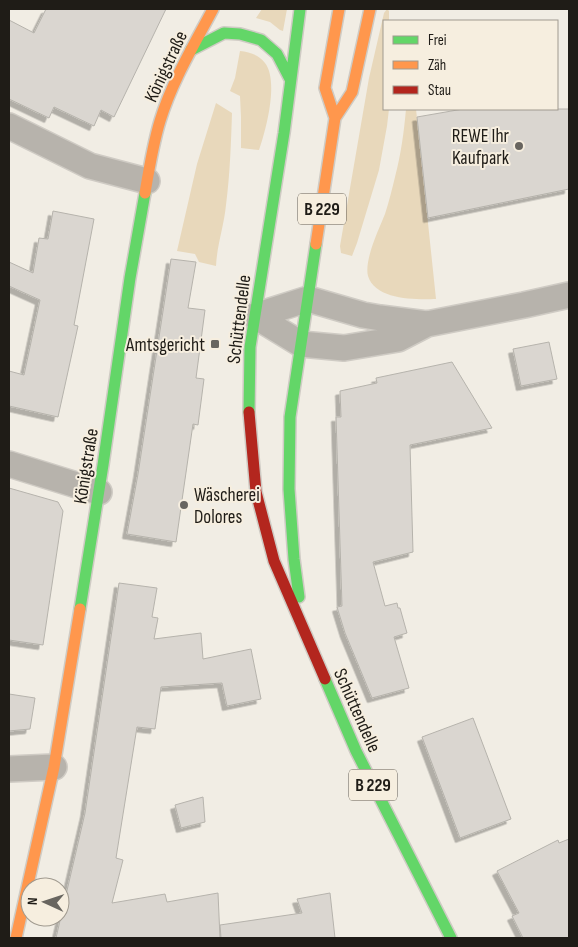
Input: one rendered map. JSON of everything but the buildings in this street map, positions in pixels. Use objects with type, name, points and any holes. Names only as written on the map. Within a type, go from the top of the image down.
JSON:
[{"type":"main road","name":"Königstraße","points":[[16,938],[54,767],[147,181],[160,121],[172,90],[213,9]]},
{"type":"main road","name":"Schüttendelle","points":[[300,9],[284,133],[250,346],[249,420],[256,492],[274,561],[356,751],[451,938]]},
{"type":"main road","name":"Schüttendelle","points":[[335,118],[325,88],[339,9]]},
{"type":"main road","name":"Schüttendelle","points":[[303,629],[294,559],[289,489],[290,417],[335,118],[352,92],[370,9]]},
{"type":"main road","points":[[191,50],[224,33],[240,34],[261,40],[277,54],[290,78]]},
{"type":"street","points":[[9,126],[90,166],[147,181]]},
{"type":"street","points":[[255,316],[301,344],[344,348],[398,339],[427,324],[569,295]]},
{"type":"street","points":[[255,316],[308,299],[363,315],[427,324]]},
{"type":"street","points":[[9,464],[99,492]]},
{"type":"street","points":[[9,769],[54,767]]},
{"type":"shaded area","points":[[262,9],[287,9],[283,31],[270,22],[256,18]]},
{"type":"shaded area","points":[[387,9],[389,11],[389,20],[383,20],[383,110],[389,110],[387,126],[379,170],[352,256],[341,253],[340,246],[369,78],[384,13]]},
{"type":"shaded area","points":[[240,51],[251,53],[260,58],[269,71],[271,81],[270,106],[259,150],[241,148],[240,96],[230,91],[235,78]]},
{"type":"shaded area","points":[[216,103],[232,113],[225,213],[216,266],[199,262],[195,254],[177,251],[197,164]]},
{"type":"shaded area","points":[[406,110],[416,110],[436,299],[398,297],[388,294],[372,284],[368,276],[367,269],[370,253],[386,209],[402,143]]},
{"type":"traffic: fast","points":[[249,412],[250,347],[284,133],[300,9]]},
{"type":"traffic: fast","points":[[191,50],[224,33],[240,34],[261,40],[277,54],[290,79]]},
{"type":"traffic: fast","points":[[80,609],[130,278],[145,193]]},
{"type":"traffic: fast","points":[[299,597],[289,489],[290,417],[316,244]]},
{"type":"traffic: fast","points":[[325,679],[356,751],[451,938]]},
{"type":"traffic: slow","points":[[145,193],[155,139],[165,106],[184,64],[213,9]]},
{"type":"traffic: slow","points":[[335,118],[325,88],[339,9]]},
{"type":"traffic: slow","points":[[316,244],[335,118],[352,92],[370,9]]},
{"type":"traffic: slow","points":[[16,938],[54,767],[80,609]]},
{"type":"traffic: jam","points":[[249,412],[256,492],[274,561],[325,679]]},
{"type":"place","name":"REWE Ihr Kaufpark","points":[[519,146]]},
{"type":"place","name":"Amtsgericht","points":[[215,344]]},
{"type":"place","name":"Wäscherei Dolores","points":[[184,505]]}]
